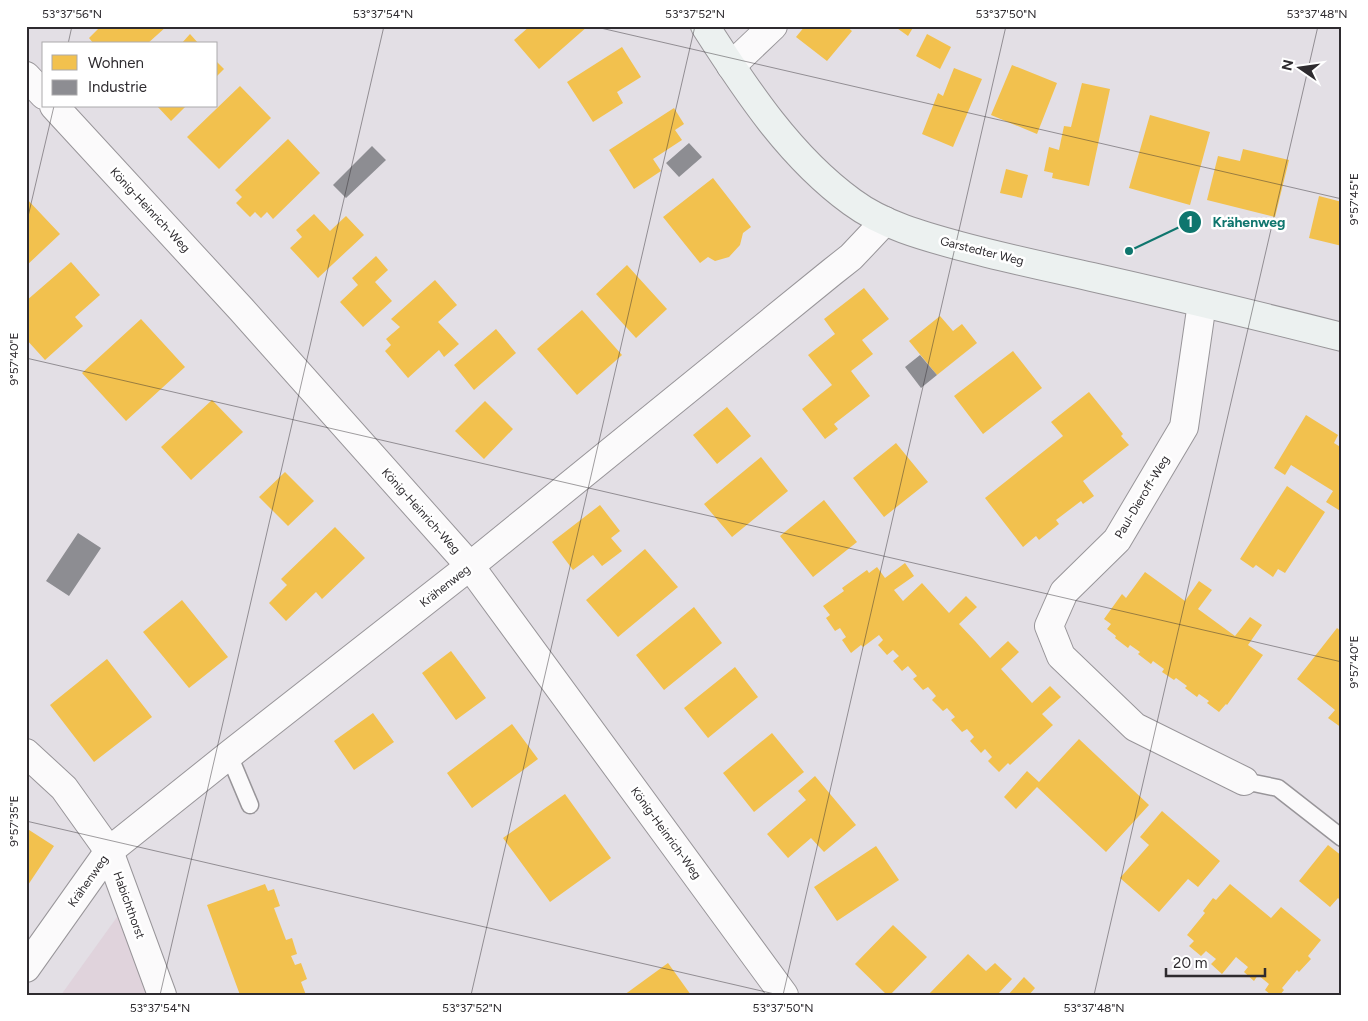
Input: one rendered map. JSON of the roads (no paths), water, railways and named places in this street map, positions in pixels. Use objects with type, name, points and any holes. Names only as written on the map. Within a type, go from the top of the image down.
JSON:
[{"type":"main road","name":"Garstedter Weg","points":[[705,26],[778,131],[816,171],[852,202],[885,221],[933,239],[1003,257],[1342,337]]},
{"type":"street","points":[[731,66],[773,26]]},
{"type":"street","points":[[26,76],[42,93]]},
{"type":"street","name":"König-Heinrich-Weg","points":[[56,108],[241,309],[470,566],[784,995]]},
{"type":"street","name":"Krähenweg","points":[[26,968],[109,851],[470,566],[851,257],[885,221]]},
{"type":"street","name":"Paul-Dieroff-Weg","points":[[1202,303],[1184,427],[1117,540],[1064,592],[1048,626],[1061,656],[1135,727],[1244,781]]},
{"type":"street","name":"Habichthorst","points":[[26,753],[64,788],[109,851],[162,995]]},
{"type":"lane","points":[[229,755],[250,805]]},
{"type":"lane","points":[[1244,781],[1278,788],[1342,838]]},
{"type":"place","name":"Krähenweg","points":[[1129,251]]}]
